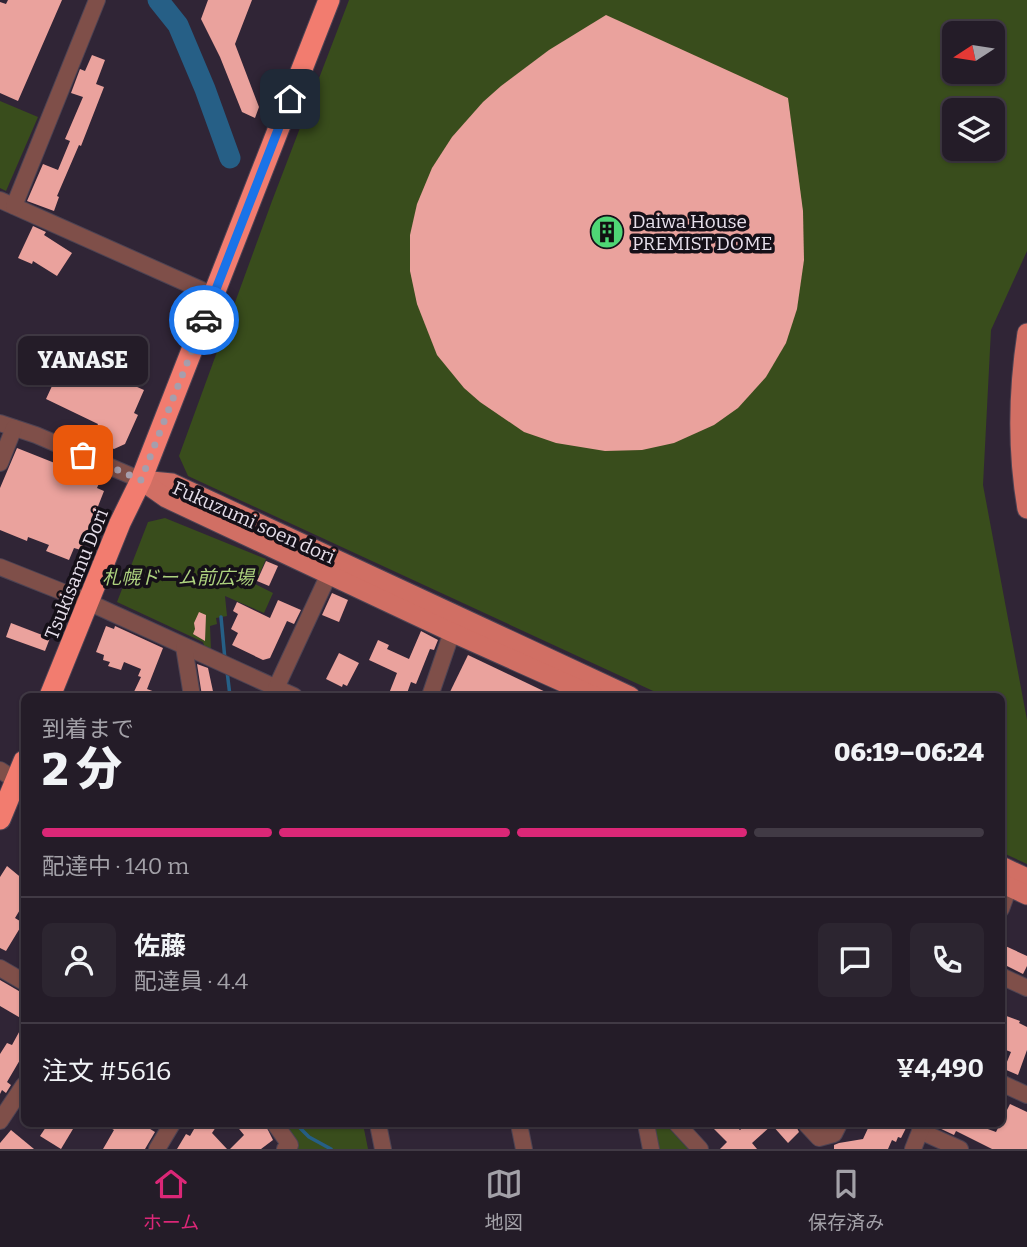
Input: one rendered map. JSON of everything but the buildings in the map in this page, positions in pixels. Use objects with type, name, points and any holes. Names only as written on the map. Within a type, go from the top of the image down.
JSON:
[{"type":"highway","name":"Tsukisamu Dori","points":[[51,693],[141,480],[329,0]]},
{"type":"highway","points":[[0,820],[16,775]]},
{"type":"main road","points":[[1027,333],[1022,372],[1020,428],[1027,509]]},
{"type":"main road","name":"Fukuzumi soen dori","points":[[141,480],[166,498],[329,574],[620,693]]},
{"type":"main road","name":"Fukuzumi soen dori","points":[[141,480],[172,482],[588,693]]},
{"type":"main road","points":[[1005,871],[1016,886]]},
{"type":"street","points":[[97,0],[7,203],[213,295]]},
{"type":"street","points":[[0,463],[7,426],[141,480]]},
{"type":"street","points":[[0,566],[88,602],[287,693]]},
{"type":"street","points":[[276,688],[329,574]]},
{"type":"street","points":[[431,693],[454,624]]},
{"type":"street","points":[[184,647],[192,693]]},
{"type":"street","points":[[1005,903],[1016,886]]},
{"type":"street","points":[[0,968],[21,980]]},
{"type":"street","points":[[1005,978],[1027,988]]},
{"type":"street","points":[[1005,1085],[1027,1095]]},
{"type":"street","points":[[0,1121],[21,1090]]},
{"type":"street","points":[[158,1149],[170,1127]]},
{"type":"street","points":[[277,1127],[290,1145],[285,1149]]},
{"type":"street","points":[[379,1127],[383,1149]]},
{"type":"street","points":[[520,1127],[524,1149]]},
{"type":"street","points":[[647,1127],[651,1149]]},
{"type":"street","points":[[680,1127],[700,1149]]},
{"type":"street","points":[[809,1127],[819,1138],[834,1135],[837,1127]]},
{"type":"street","points":[[913,1149],[921,1127],[960,1149]]},
{"type":"green space","points":[[349,0],[1027,0],[1027,251],[991,330],[983,485],[1027,720],[1027,864],[1005,854],[1005,693],[658,693],[188,476],[179,456]]},
{"type":"green space","points":[[0,101],[38,117],[6,191],[0,188]]},
{"type":"green space","name":"札幌ドーム前広場","points":[[165,518],[266,559],[255,584],[273,593],[264,613],[225,596],[227,616],[216,618],[217,624],[210,626],[211,650],[205,648],[203,642],[117,602],[148,522]]},
{"type":"green space","points":[[282,1127],[364,1127],[368,1149],[295,1149]]},
{"type":"green space","points":[[653,1127],[668,1127],[688,1149],[657,1149]]},
{"type":"waterway","points":[[158,0],[178,25],[230,158]]},
{"type":"waterway","points":[[221,617],[225,660]]},
{"type":"waterway","points":[[227,671],[230,693]]},
{"type":"waterway","points":[[299,1127],[309,1137],[331,1149]]},
{"type":"way so far","points":[[83,455],[141,480],[204,320]]},
{"type":"place","name":"Daiwa House PREMIST DOME","points":[[607,232]]},
{"type":"place","name":"YANASE","points":[[83,455]]},
{"type":"route","points":[[204,320],[290,99]]}]
